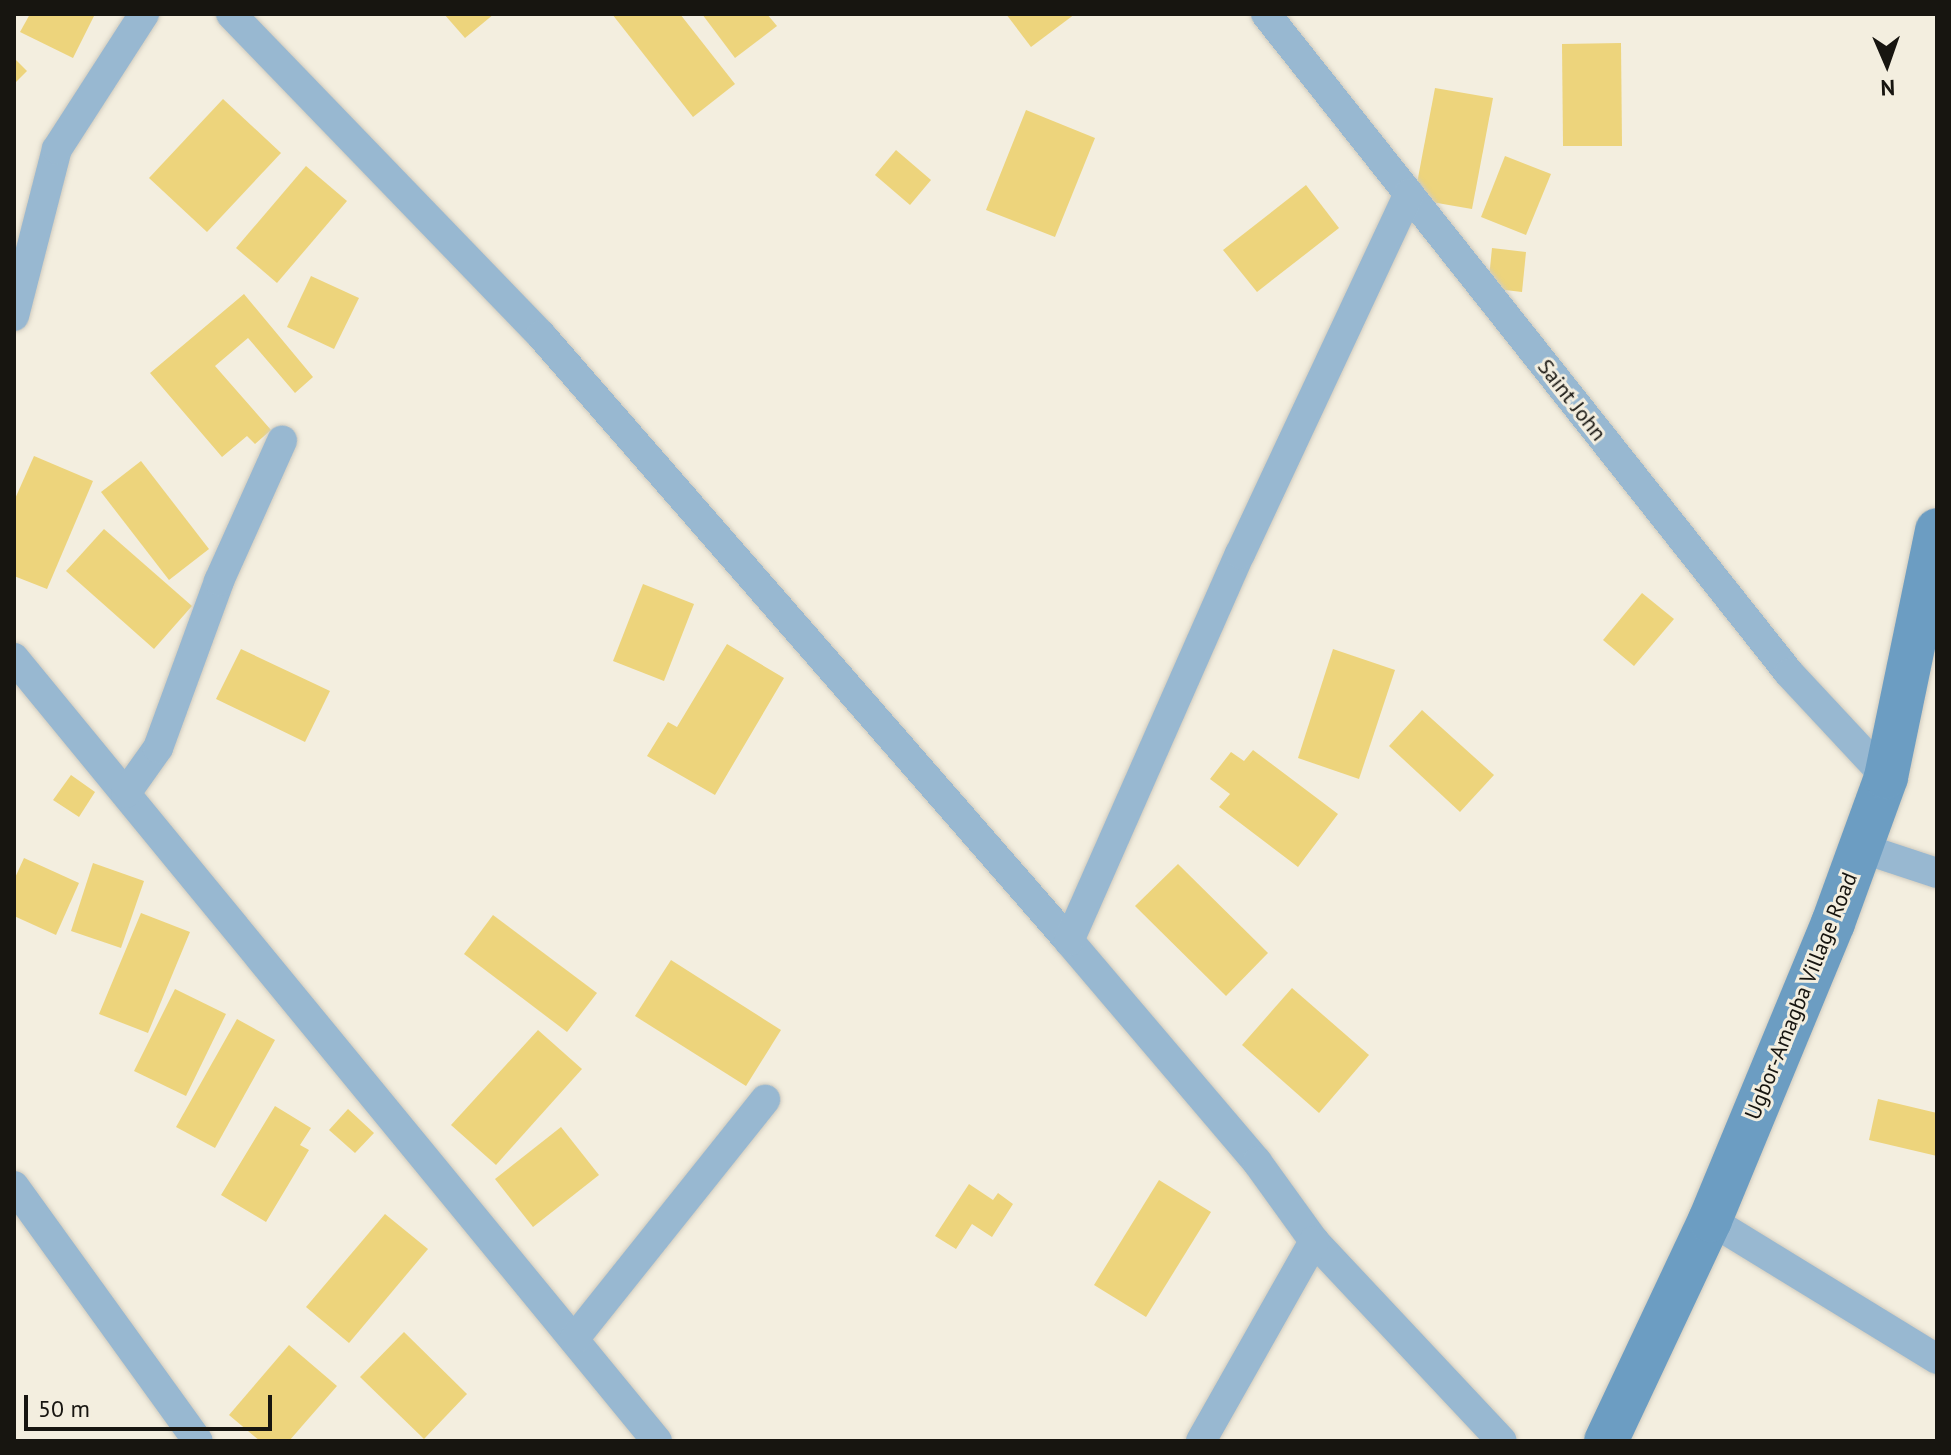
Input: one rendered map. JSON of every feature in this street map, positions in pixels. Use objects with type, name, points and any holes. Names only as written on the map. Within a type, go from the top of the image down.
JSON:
[{"type":"street","points":[[14,316],[57,149],[144,14]]},
{"type":"street","points":[[231,14],[541,335],[1069,941],[1257,1162],[1314,1241],[1502,1441]]},
{"type":"street","name":"Saint John","points":[[1266,14],[1789,673],[1886,777]]},
{"type":"street","points":[[1069,941],[1240,554],[1409,194]]},
{"type":"street","points":[[126,793],[158,748],[219,581],[282,441]]},
{"type":"street","name":"Ugbor-Amagba Village Road","points":[[1606,1441],[1710,1220],[1861,848],[1886,777],[1937,530]]},
{"type":"street","points":[[14,658],[657,1441]]},
{"type":"street","points":[[1861,848],[1937,873]]},
{"type":"street","points":[[575,1338],[765,1100]]},
{"type":"street","points":[[14,1186],[198,1441]]},
{"type":"street","points":[[1710,1220],[1937,1359]]},
{"type":"street","points":[[1201,1441],[1314,1241]]},
{"type":"building","points":[[30,14],[95,14],[73,58],[20,32]]},
{"type":"building","points":[[444,14],[494,14],[465,38]]},
{"type":"building","points":[[612,14],[680,14],[735,84],[693,117]]},
{"type":"building","points":[[702,14],[767,14],[777,26],[735,58]]},
{"type":"building","points":[[1006,14],[1075,14],[1031,47]]},
{"type":"building","points":[[1621,43],[1622,146],[1563,146],[1562,44]]},
{"type":"building","points":[[14,58],[27,71],[14,84]]},
{"type":"building","points":[[1435,88],[1493,98],[1472,209],[1414,199]]},
{"type":"building","points":[[223,99],[281,153],[207,232],[149,178]]},
{"type":"building","points":[[1026,110],[1095,138],[1055,237],[986,210]]},
{"type":"building","points":[[896,150],[931,180],[910,205],[875,175]]},
{"type":"building","points":[[1505,156],[1551,174],[1526,235],[1481,217]]},
{"type":"building","points":[[306,166],[347,201],[277,283],[236,248]]},
{"type":"building","points":[[1306,185],[1339,228],[1257,292],[1223,250]]},
{"type":"building","points":[[1492,248],[1526,252],[1522,292],[1488,288]]},
{"type":"building","points":[[311,276],[359,298],[334,349],[287,327]]},
{"type":"building","points":[[244,294],[313,377],[295,393],[248,338],[215,366],[271,430],[255,444],[247,436],[222,457],[150,373]]},
{"type":"building","points":[[34,456],[93,481],[47,589],[14,576],[14,501]]},
{"type":"building","points":[[141,461],[209,549],[169,580],[101,492]]},
{"type":"building","points":[[104,529],[192,606],[154,649],[66,571]]},
{"type":"building","points":[[643,584],[694,604],[664,681],[613,661]]},
{"type":"building","points":[[1642,593],[1674,619],[1634,666],[1603,640]]},
{"type":"building","points":[[727,644],[784,678],[715,795],[647,756],[668,722],[677,727]]},
{"type":"building","points":[[241,649],[330,691],[305,742],[216,699]]},
{"type":"building","points":[[1333,649],[1395,670],[1359,779],[1298,758]]},
{"type":"building","points":[[1422,710],[1494,775],[1460,812],[1389,746]]},
{"type":"building","points":[[1253,750],[1338,814],[1298,867],[1219,807],[1230,794],[1210,779],[1231,752],[1244,761]]},
{"type":"building","points":[[71,775],[95,792],[79,817],[53,800]]},
{"type":"building","points":[[24,858],[79,883],[56,935],[14,916],[14,880]]},
{"type":"building","points":[[93,863],[144,881],[121,948],[71,931]]},
{"type":"building","points":[[1178,864],[1268,953],[1226,996],[1135,906]]},
{"type":"building","points":[[141,913],[190,932],[148,1033],[99,1014]]},
{"type":"building","points":[[493,915],[597,993],[567,1032],[464,954]]},
{"type":"building","points":[[671,960],[781,1030],[746,1086],[635,1016]]},
{"type":"building","points":[[1292,988],[1369,1055],[1319,1113],[1242,1045]]},
{"type":"building","points":[[175,989],[226,1014],[186,1096],[134,1071]]},
{"type":"building","points":[[237,1019],[275,1040],[215,1148],[176,1127]]},
{"type":"building","points":[[538,1030],[582,1069],[496,1165],[451,1125]]},
{"type":"building","points":[[1878,1099],[1937,1113],[1937,1156],[1869,1140]]},
{"type":"building","points":[[275,1106],[311,1128],[300,1145],[309,1150],[266,1222],[221,1195]]},
{"type":"building","points":[[348,1109],[374,1133],[355,1153],[329,1130]]},
{"type":"building","points":[[561,1127],[599,1175],[533,1227],[495,1179]]},
{"type":"building","points":[[1159,1180],[1211,1212],[1146,1317],[1094,1285]]},
{"type":"building","points":[[969,1184],[993,1200],[998,1193],[1013,1204],[992,1237],[972,1224],[956,1249],[935,1236]]},
{"type":"building","points":[[385,1214],[428,1249],[349,1343],[306,1307]]},
{"type":"building","points":[[404,1332],[467,1394],[424,1439],[360,1377]]},
{"type":"building","points":[[289,1345],[337,1386],[289,1441],[260,1441],[229,1415]]}]
